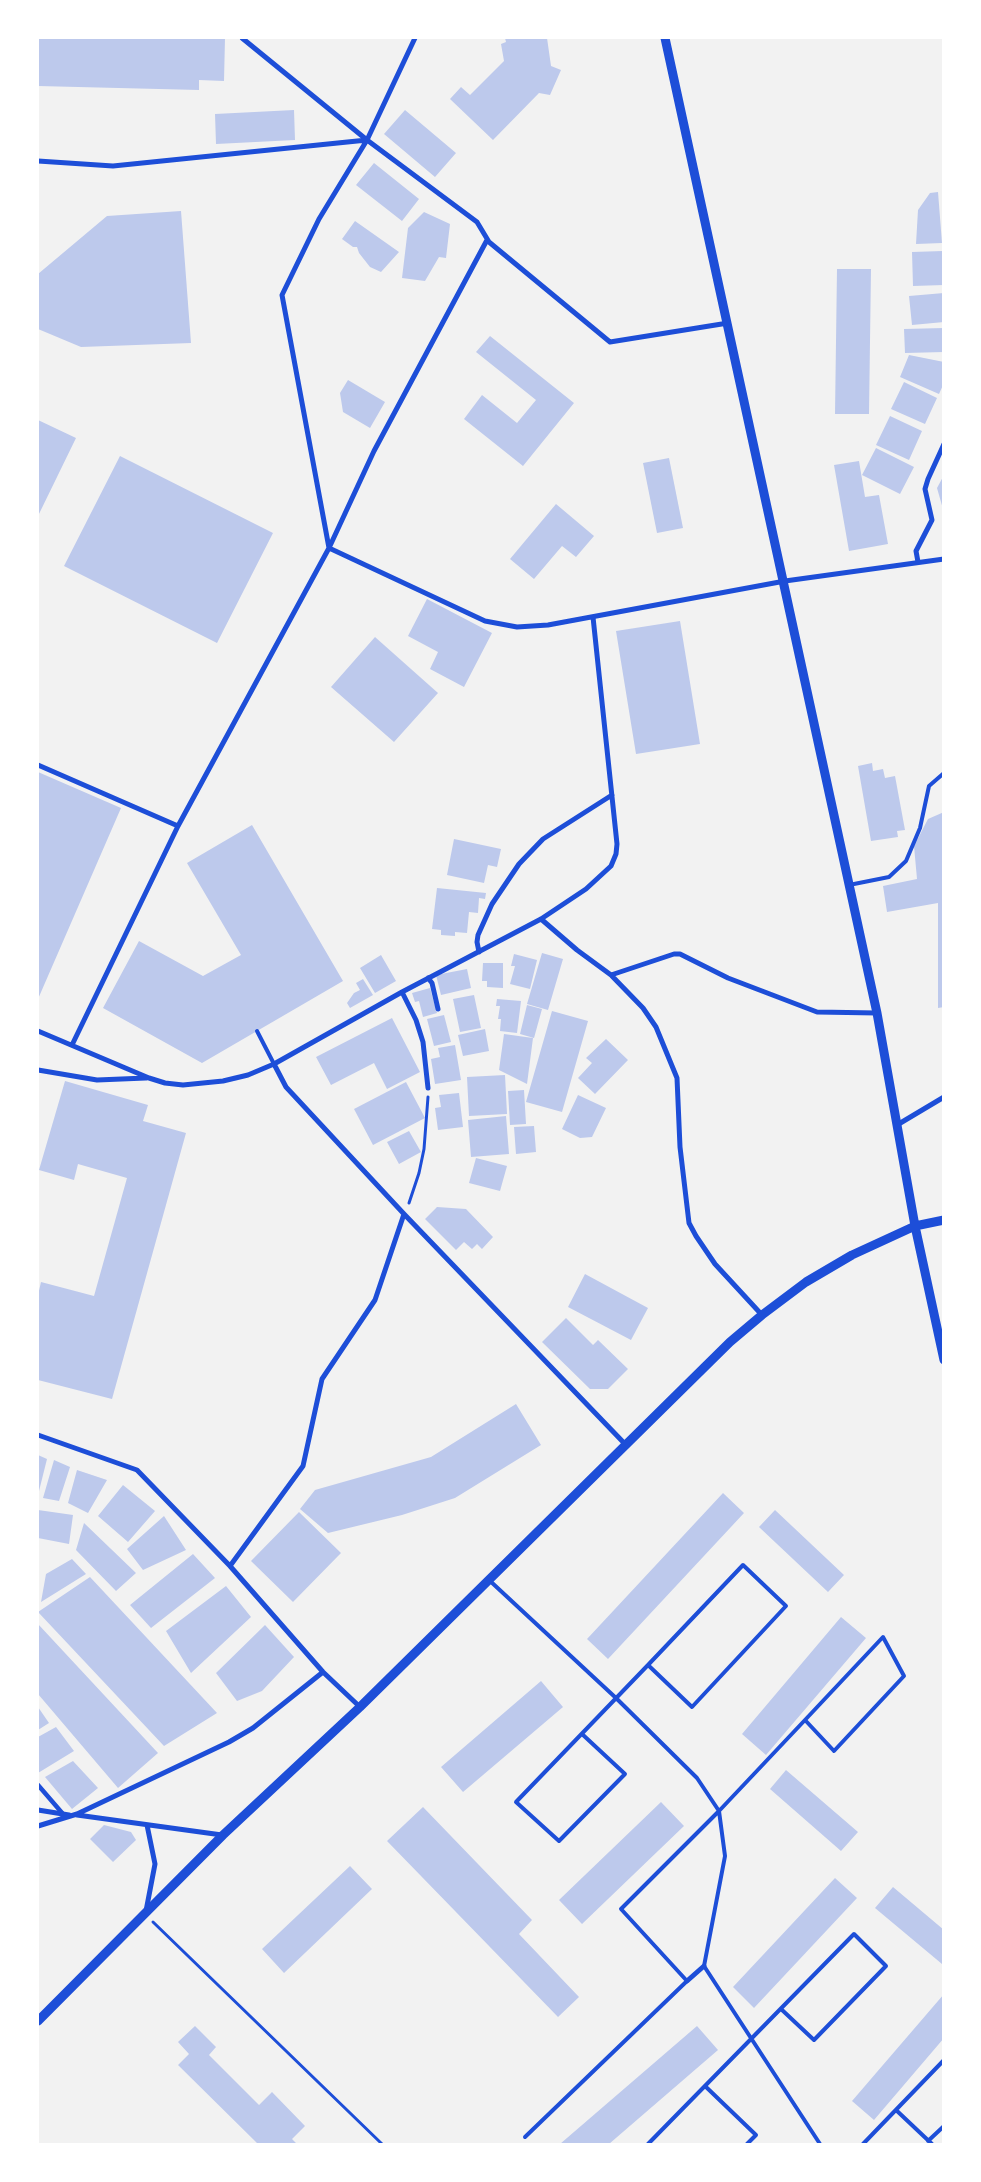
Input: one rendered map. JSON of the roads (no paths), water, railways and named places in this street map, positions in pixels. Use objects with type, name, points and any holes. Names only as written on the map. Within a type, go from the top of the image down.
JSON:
[{"type":"street","points":[[242,38],[367,140],[478,222],[487,240],[610,342],[728,323]]},
{"type":"street","points":[[329,548],[282,295],[319,219],[367,140],[415,38]]},
{"type":"street","points":[[665,38],[877,1013],[915,1226],[944,1360]]},
{"type":"street","points":[[38,161],[113,166],[367,140]]},
{"type":"street","points":[[72,1045],[178,826],[329,548],[374,450],[487,240]]},
{"type":"street","points":[[918,562],[916,551],[932,520],[925,489],[944,444]]},
{"type":"street","points":[[329,548],[485,620],[502,625],[533,627],[784,581],[944,559]]},
{"type":"street","points":[[38,1031],[149,1078],[183,1085],[223,1081],[248,1075],[274,1064],[402,992],[541,919],[586,889],[611,866],[616,854],[617,844],[593,617]]},
{"type":"street","points":[[38,766],[178,826]]},
{"type":"street","points":[[479,952],[478,936],[492,904],[519,864],[543,839],[612,795]]},
{"type":"street","points":[[541,919],[577,950],[612,975],[650,1018],[660,1035],[677,1078],[680,1147],[689,1222],[715,1264],[762,1315]]},
{"type":"street","points":[[612,975],[674,954],[728,978],[817,1012],[877,1013]]},
{"type":"street","points":[[428,978],[432,984],[438,1009]]},
{"type":"street","points":[[402,992],[416,1020],[423,1042],[428,1088]]},
{"type":"street","points":[[274,1064],[286,1087],[404,1214],[625,1444]]},
{"type":"street","points":[[38,1070],[97,1080],[149,1078]]},
{"type":"street","points":[[897,1125],[944,1097]]},
{"type":"street","points":[[230,1566],[303,1466],[322,1379],[375,1300],[404,1214]]},
{"type":"street","points":[[38,2021],[223,1835],[360,1707],[689,1380],[762,1315],[806,1282],[852,1254],[915,1226],[944,1220]]},
{"type":"street","points":[[38,1435],[137,1470],[230,1566],[323,1672],[360,1707]]},
{"type":"street","points":[[38,1826],[77,1814],[253,1728],[323,1672]]},
{"type":"street","points":[[38,1785],[64,1815]]},
{"type":"street","points":[[38,1810],[223,1835]]},
{"type":"street","points":[[146,1914],[155,1864],[147,1825]]},
{"type":"street","points":[[687,1981],[704,1966]]},
{"type":"lane","points":[[849,885],[889,877],[906,861],[920,828],[929,786],[944,773]]},
{"type":"lane","points":[[257,1031],[274,1064]]},
{"type":"lane","points":[[582,1734],[625,1774],[559,1841],[516,1802],[743,1565],[786,1606],[692,1707],[648,1665]]},
{"type":"lane","points":[[488,1580],[616,1698],[697,1778],[719,1811],[725,1856],[704,1966],[820,2144]]},
{"type":"lane","points":[[525,2137],[687,1981],[621,1909],[719,1811],[883,1637],[904,1676],[834,1751],[805,1720]]},
{"type":"lane","points":[[648,2144],[854,1934],[886,1966],[814,2040],[781,2009]]},
{"type":"lane","points":[[863,2144],[944,2060]]},
{"type":"lane","points":[[705,2086],[756,2135],[747,2144]]},
{"type":"lane","points":[[896,2110],[930,2143],[944,2126]]}]
